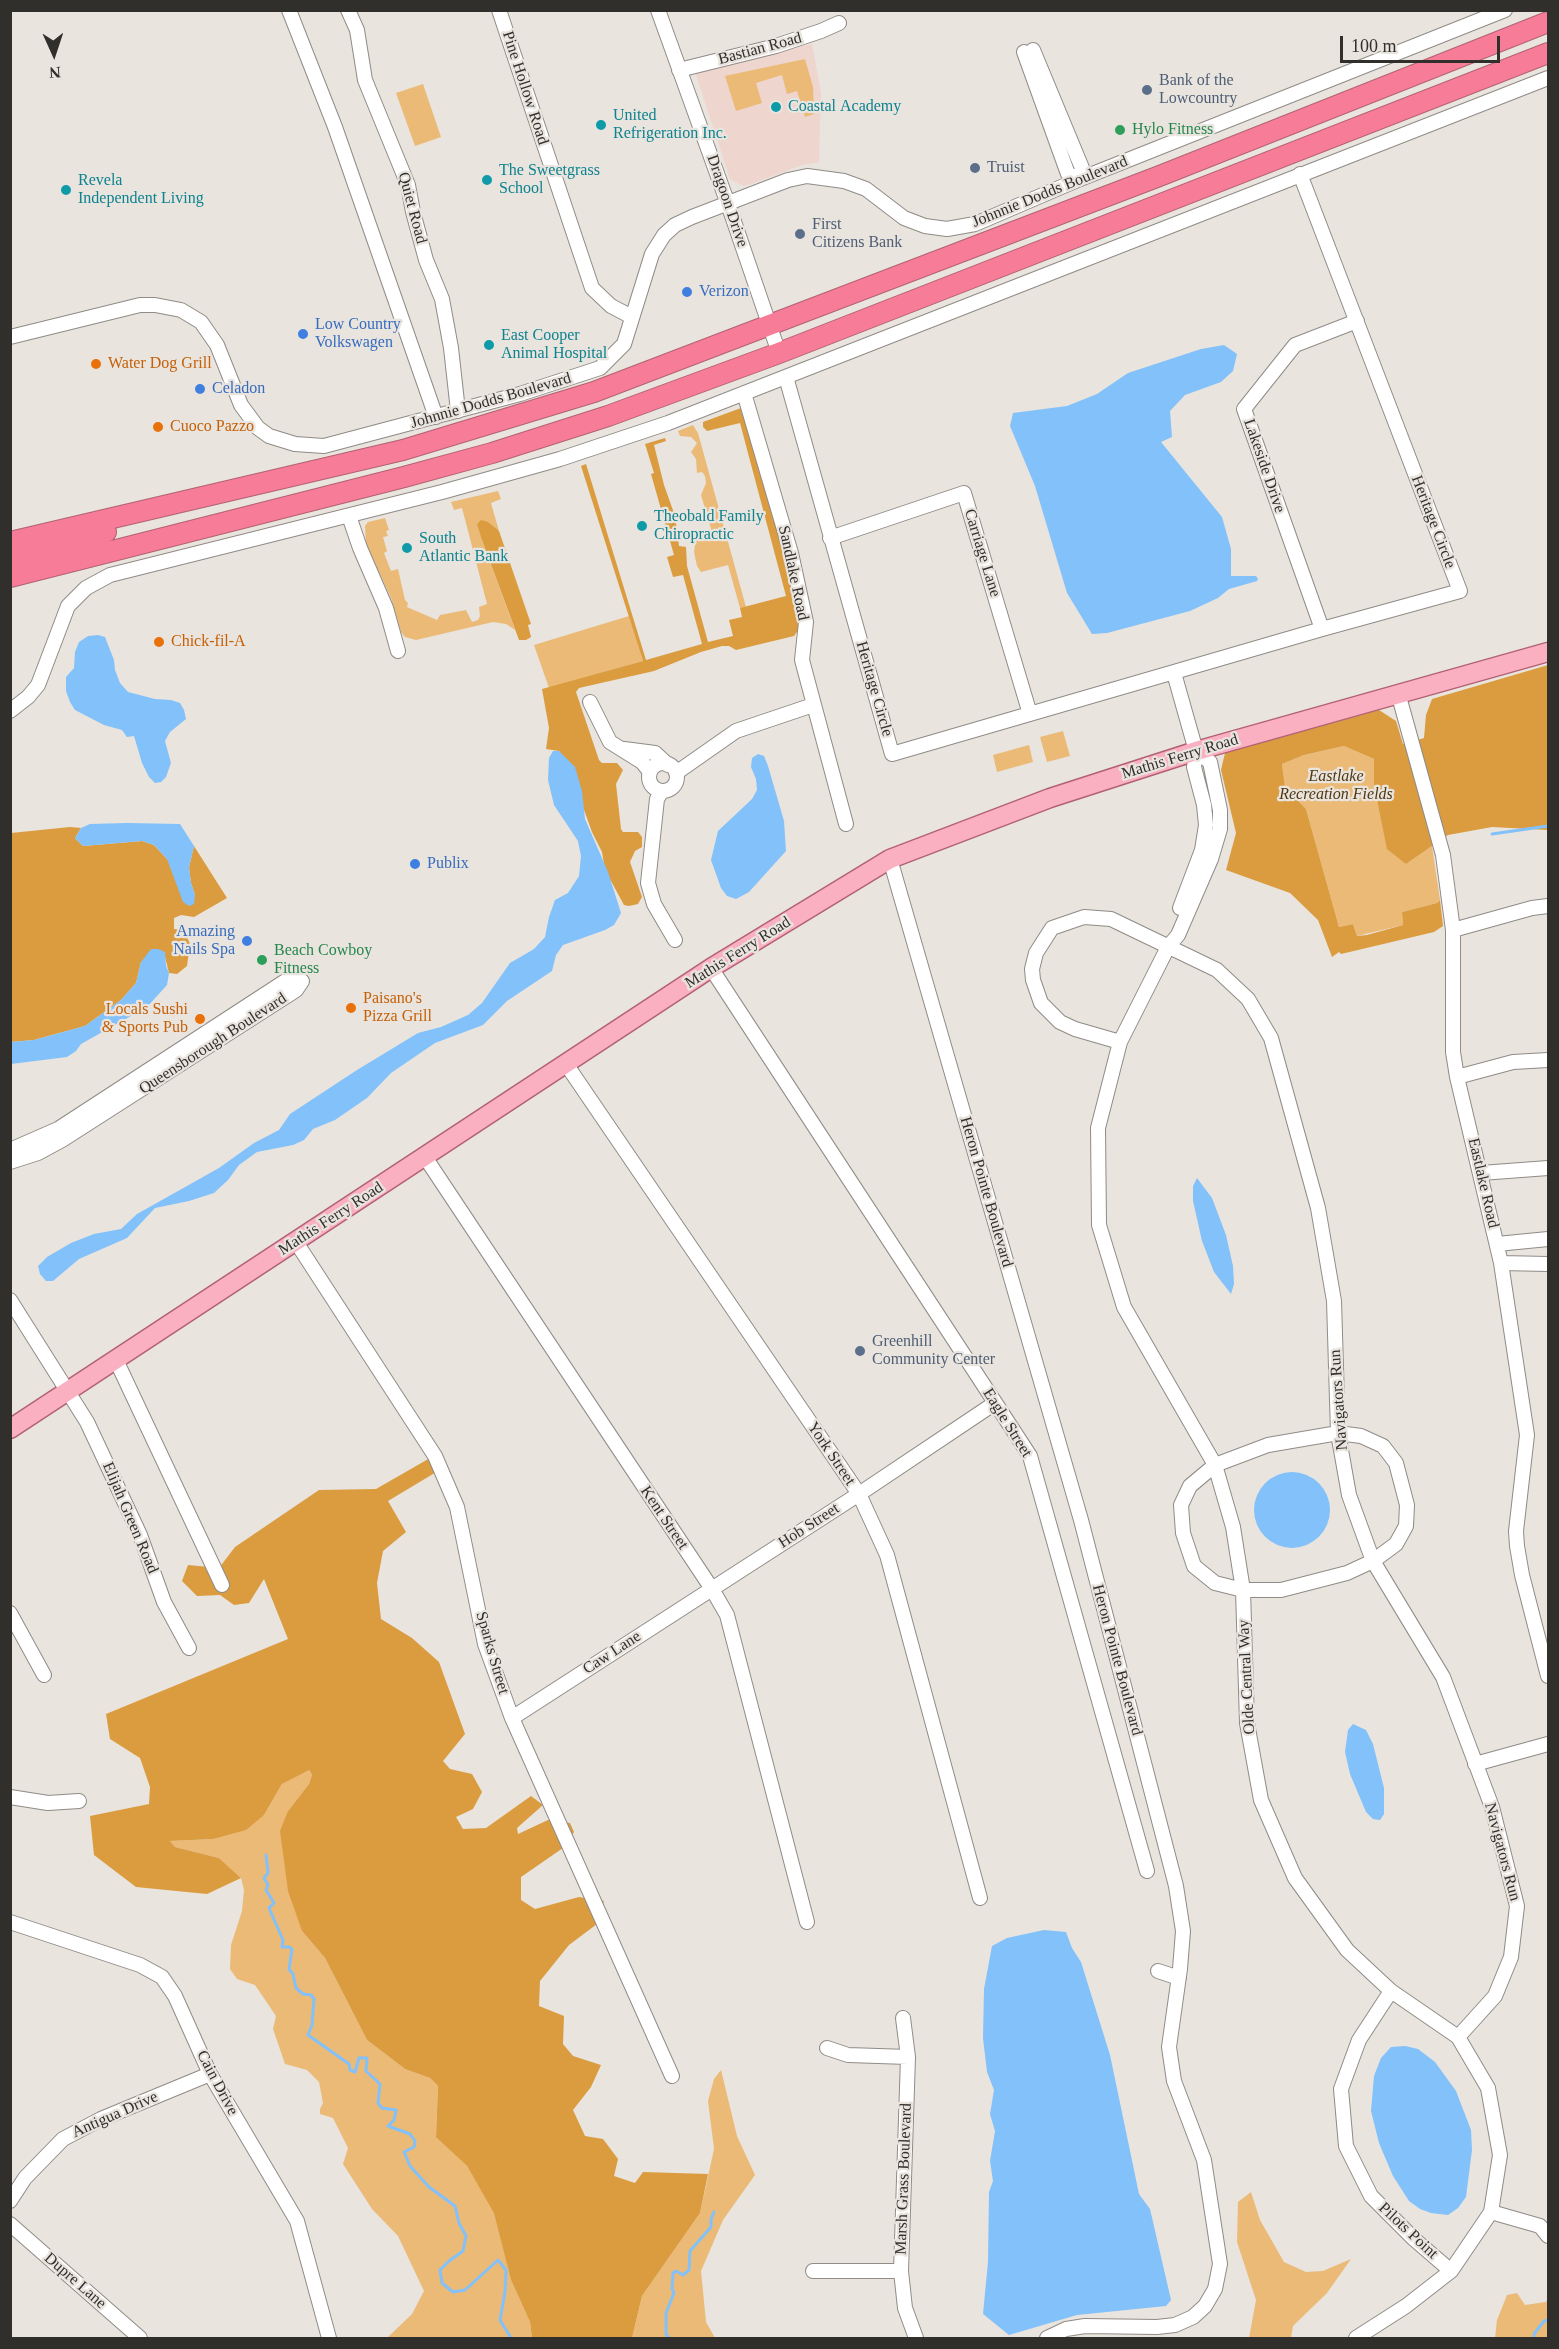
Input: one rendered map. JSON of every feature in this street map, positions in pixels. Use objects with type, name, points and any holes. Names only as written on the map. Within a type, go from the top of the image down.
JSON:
[{"type":"highway","name":"Johnnie Dodds Boulevard","points":[[10,542],[404,450],[594,392],[1145,182],[1548,22]]},
{"type":"highway","points":[[10,577],[492,453],[609,416],[779,353],[1548,53]]},
{"type":"highway","points":[[10,558],[96,536],[196,499]]},
{"type":"main road","name":"Mathis Ferry Road","points":[[10,1429],[711,968],[890,859],[1050,798],[1196,750],[1548,652]]},
{"type":"street","points":[[289,10],[335,127],[436,417]]},
{"type":"street","name":"Quiet Road","points":[[348,10],[357,30],[366,80],[408,185],[426,260],[442,299],[451,348],[458,411]]},
{"type":"street","name":"Pine Hollow Road","points":[[500,10],[592,288],[611,306],[632,316]]},
{"type":"street","name":"Dragoon Drive","points":[[658,10],[770,323]]},
{"type":"street","name":"Johnnie Dodds Boulevard","points":[[10,337],[140,305],[155,305],[181,310],[201,322],[217,345],[241,405],[258,428],[269,436],[295,444],[324,446],[458,411],[600,368],[624,344],[652,254],[664,235],[684,221],[788,180],[807,176],[826,177],[866,189],[904,218],[925,226],[947,229],[975,224],[1080,179],[1505,10]]},
{"type":"street","name":"Bastian Road","points":[[679,70],[776,46],[839,23]]},
{"type":"street","points":[[1029,51],[1061,135],[1082,168],[1080,179]]},
{"type":"street","points":[[10,711],[28,697],[38,685],[68,606],[86,588],[110,575],[349,516],[560,459],[699,412],[1548,78]]},
{"type":"street","name":"Heritage Circle","points":[[786,377],[892,754],[1460,591],[1300,174]]},
{"type":"street","name":"Lakeside Drive","points":[[1322,629],[1244,410],[1295,345],[1357,321]]},
{"type":"street","points":[[770,323],[779,353]]},
{"type":"street","name":"Sandlake Road","points":[[744,393],[791,553],[806,622],[802,660],[846,824]]},
{"type":"street","name":"Carriage Lane","points":[[830,538],[964,493],[1030,714]]},
{"type":"street","points":[[349,516],[386,608],[398,651]]},
{"type":"street","points":[[1174,673],[1196,750]]},
{"type":"street","name":"Eastlake Road","points":[[1398,693],[1443,855],[1453,930],[1454,1052],[1457,1077],[1501,1263],[1527,1435],[1516,1531],[1517,1546],[1521,1575],[1548,1676]]},
{"type":"street","points":[[590,702],[610,742],[642,762],[650,772]]},
{"type":"street","points":[[672,769],[736,731],[813,705]]},
{"type":"street","points":[[618,748],[655,753],[672,769],[675,783],[672,788],[662,792],[657,799],[648,883],[654,904],[675,940]]},
{"type":"street","name":"Olde Central Way","points":[[1196,750],[1194,767],[1204,805],[1206,825],[1202,850],[1168,947],[1120,1042],[1098,1128],[1099,1225],[1124,1307],[1215,1465],[1233,1527],[1243,1590],[1247,1723],[1261,1800],[1295,1878],[1347,1950],[1391,1991],[1458,2037],[1488,2088],[1500,2155],[1491,2212],[1451,2271],[1406,2306],[1356,2338]]},
{"type":"street","points":[[662,792],[652,787],[648,777],[650,772],[658,764],[672,769]]},
{"type":"street","name":"Heron Pointe Boulevard","points":[[890,859],[1081,1520],[1176,1886],[1183,1931],[1169,2048],[1174,2081],[1204,2160],[1220,2264],[1215,2289],[1205,2306],[1193,2317],[1175,2325],[1085,2326],[1066,2330],[1047,2338]]},
{"type":"street","points":[[1453,930],[1532,908],[1548,906]]},
{"type":"street","points":[[1120,1042],[1075,1029],[1060,1022],[1048,1012],[1041,1003],[1033,980],[1034,961],[1040,944],[1052,928],[1074,919],[1096,916],[1111,919],[1168,947]]},
{"type":"street","name":"Navigators Run","points":[[1168,947],[1217,970],[1248,999],[1270,1038],[1318,1208],[1334,1301],[1338,1433],[1350,1495],[1373,1561],[1443,1677],[1492,1807],[1517,1906],[1511,1957],[1495,1996],[1458,2037]]},
{"type":"street","name":"Eagle Street","points":[[711,968],[1030,1456],[1146,1871]]},
{"type":"street","name":"Queensborough Boulevard","points":[[10,1150],[58,1129],[290,978],[302,981],[296,990],[71,1134],[38,1153],[10,1162]]},
{"type":"street","points":[[1457,1077],[1513,1062],[1548,1060]]},
{"type":"street","name":"York Street","points":[[566,1064],[859,1494],[887,1555],[980,1898]]},
{"type":"street","name":"Kent Street","points":[[425,1157],[727,1615],[807,1922]]},
{"type":"street","points":[[1481,1173],[1548,1168]]},
{"type":"street","points":[[1497,1244],[1548,1239]]},
{"type":"street","name":"Sparks Street","points":[[296,1242],[435,1456],[457,1507],[485,1644],[512,1718],[672,2076]]},
{"type":"street","points":[[1501,1263],[1548,1264]]},
{"type":"street","name":"Elijah Green Road","points":[[10,1300],[67,1390],[97,1443],[140,1535],[164,1602],[189,1648]]},
{"type":"street","points":[[116,1360],[222,1586]]},
{"type":"street","name":"Hob Street","points":[[712,1589],[995,1403]]},
{"type":"street","points":[[1338,1433],[1361,1436],[1383,1446],[1396,1463],[1407,1505],[1406,1526],[1396,1544],[1373,1561],[1347,1573],[1281,1590],[1243,1590],[1215,1583],[1194,1566],[1183,1533],[1181,1505],[1190,1486],[1215,1465],[1268,1445],[1338,1433]]},
{"type":"street","name":"Caw Lane","points":[[512,1718],[712,1589]]},
{"type":"street","points":[[10,1613],[44,1675]]},
{"type":"street","points":[[1475,1764],[1548,1744]]},
{"type":"street","points":[[10,1797],[48,1803],[79,1801]]},
{"type":"street","name":"Cain Drive","points":[[10,1922],[140,1965],[162,1977],[175,1996],[210,2074],[297,2221],[329,2338]]},
{"type":"street","points":[[1158,1971],[1179,1978]]},
{"type":"street","name":"Pilots Point","points":[[1391,1991],[1359,2040],[1341,2089],[1346,2146],[1371,2196],[1414,2239],[1451,2271]]},
{"type":"street","name":"Marsh Grass Boulevard","points":[[903,2018],[908,2057],[901,2271],[905,2308],[916,2338]]},
{"type":"street","points":[[827,2048],[848,2055],[908,2057]]},
{"type":"street","name":"Antigua Drive","points":[[10,2201],[25,2178],[63,2139],[101,2119],[210,2074]]},
{"type":"street","points":[[1491,2212],[1540,2226],[1548,2236]]},
{"type":"street","name":"Dupre Lane","points":[[10,2224],[140,2338]]},
{"type":"street","points":[[813,2271],[901,2271]]},
{"type":"shaded area","points":[[812,44],[821,93],[819,162],[802,165],[744,186],[730,179],[695,72]]},
{"type":"shaded area","points":[[741,408],[745,413],[782,543],[799,629],[794,636],[736,650],[729,646],[722,646],[654,671],[579,688],[576,692],[599,760],[602,763],[617,763],[623,770],[616,784],[621,829],[623,832],[638,832],[642,837],[642,847],[635,851],[630,862],[642,897],[638,904],[624,905],[605,870],[602,852],[592,832],[566,760],[559,751],[546,749],[549,728],[542,689],[643,661],[581,466],[586,464],[646,660],[702,644],[683,575],[673,577],[667,557],[674,555],[645,444],[665,438],[666,441],[654,445],[675,516],[679,546],[686,547],[687,566],[708,642],[733,636],[729,620],[742,617],[740,608],[786,596],[740,423],[707,431],[703,427],[703,422]]},
{"type":"shaded area","points":[[481,520],[488,522],[499,531],[531,624],[528,625],[531,637],[526,640],[519,640],[482,540],[477,524]]},
{"type":"shaded area","points":[[1548,665],[1548,830],[1492,827],[1448,835],[1406,864],[1387,849],[1374,785],[1374,759],[1344,746],[1304,755],[1282,764],[1285,787],[1306,809],[1339,927],[1353,924],[1357,936],[1367,935],[1403,925],[1402,912],[1437,903],[1440,900],[1443,926],[1434,932],[1341,954],[1339,952],[1332,957],[1318,920],[1290,893],[1226,870],[1236,833],[1221,770],[1225,753],[1379,710],[1396,721],[1403,744],[1424,738],[1426,715],[1432,699]]},
{"type":"shaded area","points":[[81,828],[75,838],[83,846],[142,841],[154,845],[195,895],[189,867],[194,846],[227,898],[194,917],[181,915],[174,918],[174,929],[184,930],[190,944],[187,966],[177,974],[169,973],[165,957],[141,962],[136,983],[121,1000],[85,1026],[34,1040],[11,1042],[11,833]]},
{"type":"shaded area","points":[[430,1458],[438,1471],[388,1501],[406,1532],[383,1551],[377,1583],[381,1619],[412,1638],[439,1662],[465,1734],[443,1761],[450,1769],[472,1774],[482,1792],[473,1809],[456,1817],[463,1829],[486,1828],[531,1796],[543,1805],[517,1828],[518,1834],[548,1820],[570,1823],[574,1832],[563,1848],[521,1877],[521,1900],[535,1909],[579,1897],[604,1901],[597,1924],[569,1945],[540,1981],[539,2006],[564,2016],[563,2044],[573,2056],[601,2065],[591,2087],[573,2110],[585,2136],[603,2139],[618,2159],[614,2176],[635,2183],[643,2172],[708,2174],[700,2213],[642,2296],[632,2338],[532,2338],[530,2322],[511,2280],[494,2213],[467,2166],[436,2137],[438,2086],[430,2078],[405,2069],[367,2040],[325,1958],[302,1931],[288,1891],[280,1831],[288,1811],[309,1784],[312,1775],[309,1770],[282,1784],[264,1815],[246,1830],[213,1839],[170,1841],[175,1847],[219,1858],[241,1878],[207,1894],[136,1887],[94,1855],[90,1816],[149,1804],[150,1787],[140,1758],[110,1739],[106,1714],[288,1639],[264,1579],[249,1603],[234,1605],[220,1595],[197,1596],[182,1581],[188,1565],[219,1568],[235,1547],[319,1490],[376,1489]]},
{"type":"green space","points":[[805,59],[813,87],[814,114],[805,117],[797,91],[787,94],[782,75],[756,83],[762,103],[736,111],[725,76]]},
{"type":"green space","points":[[423,84],[441,137],[415,146],[396,93]]},
{"type":"green space","points":[[693,425],[698,433],[746,607],[740,608],[728,565],[701,572],[697,566],[694,552],[696,538],[712,532],[701,495],[706,483],[705,476],[702,472],[697,473],[696,459],[691,452],[697,443],[691,437],[680,436],[678,431]]},
{"type":"green space","points":[[498,491],[501,499],[491,503],[499,531],[494,529],[482,540],[515,630],[506,624],[493,622],[416,640],[405,637],[401,632],[391,598],[366,544],[365,526],[368,522],[385,518],[389,530],[386,531],[388,536],[383,537],[387,551],[384,553],[391,571],[398,569],[405,600],[408,603],[407,607],[437,620],[440,615],[466,610],[472,622],[478,620],[480,616],[479,607],[487,604],[462,508],[454,510],[451,502]]},
{"type":"green space","points":[[629,616],[643,661],[549,688],[534,645]]},
{"type":"green space","points":[[1063,731],[1070,756],[1047,762],[1040,737]]},
{"type":"green space","points":[[1029,745],[1033,762],[997,772],[993,755]]},
{"type":"green space","name":"Eastlake Recreation Fields","points":[[1344,746],[1374,759],[1374,785],[1406,864],[1432,846],[1440,900],[1437,903],[1402,912],[1403,925],[1357,936],[1353,924],[1339,927],[1306,809],[1285,787],[1282,764],[1304,755]]},
{"type":"green space","points":[[308,1769],[312,1775],[309,1784],[288,1811],[302,1931],[325,1958],[367,2040],[405,2069],[430,2078],[438,2086],[436,2136],[467,2166],[495,2213],[511,2280],[530,2322],[532,2338],[387,2338],[412,2314],[424,2291],[398,2236],[372,2209],[343,2164],[348,2148],[333,2118],[320,2114],[323,2103],[319,2082],[307,2070],[285,2064],[273,2029],[276,2016],[255,1985],[237,1979],[230,1969],[231,1945],[242,1911],[244,1890],[241,1878],[219,1858],[175,1847],[170,1841],[213,1839],[264,1815],[282,1784]]},
{"type":"green space","points":[[721,2070],[737,2136],[755,2175],[723,2220],[701,2271],[706,2322],[715,2338],[632,2338],[642,2296],[700,2213],[714,2149],[708,2101],[714,2079]]},
{"type":"green space","points":[[1251,2192],[1260,2220],[1284,2262],[1306,2272],[1323,2271],[1351,2259],[1327,2293],[1293,2326],[1291,2338],[1249,2338],[1256,2300],[1237,2242],[1238,2202]]},
{"type":"green space","points":[[1517,2293],[1525,2305],[1546,2302],[1548,2298],[1548,2338],[1495,2338],[1497,2320],[1507,2295]]},
{"type":"water","points":[[1224,345],[1237,354],[1233,371],[1221,382],[1185,395],[1170,411],[1172,437],[1161,442],[1222,517],[1231,549],[1231,576],[1256,576],[1258,579],[1229,589],[1218,598],[1190,611],[1107,633],[1092,634],[1067,593],[1035,486],[1010,426],[1013,413],[1067,406],[1097,394],[1128,373],[1201,349]]},
{"type":"water","points":[[88,636],[105,637],[120,683],[128,692],[155,699],[171,700],[180,703],[184,710],[186,719],[170,732],[165,741],[171,763],[166,777],[161,782],[155,783],[149,777],[134,736],[127,737],[122,730],[104,725],[75,710],[70,702],[66,691],[66,677],[74,668],[75,652],[79,642]]},
{"type":"water","points":[[553,751],[559,751],[575,767],[582,791],[585,819],[608,872],[621,913],[614,925],[563,945],[556,955],[552,971],[507,1001],[483,1025],[435,1043],[391,1073],[367,1098],[335,1120],[313,1129],[304,1140],[293,1145],[257,1152],[239,1165],[214,1193],[155,1208],[127,1238],[79,1259],[53,1281],[46,1281],[40,1274],[38,1266],[47,1257],[71,1243],[94,1234],[121,1229],[137,1214],[219,1168],[254,1143],[279,1130],[290,1114],[357,1070],[418,1033],[441,1027],[468,1015],[482,1003],[510,963],[534,949],[545,937],[555,900],[568,893],[579,876],[581,856],[578,841],[554,805],[548,780],[549,758]]},
{"type":"water","points":[[758,754],[764,756],[768,766],[784,821],[786,851],[749,892],[736,899],[727,896],[721,888],[711,860],[718,831],[752,799],[757,790],[756,779],[751,767],[752,758]]},
{"type":"water","points":[[90,824],[180,824],[194,846],[189,867],[195,895],[194,904],[189,906],[183,902],[167,859],[154,845],[142,841],[83,846],[75,838],[81,828]]},
{"type":"water","points":[[151,949],[165,952],[169,973],[167,985],[147,1007],[81,1044],[67,1057],[11,1064],[11,1042],[34,1040],[85,1026],[121,1000],[136,983],[141,962]]},
{"type":"water","points":[[1197,1178],[1212,1198],[1226,1235],[1233,1266],[1234,1284],[1231,1294],[1214,1272],[1202,1241],[1193,1201],[1193,1186]]},
{"type":"water","points":[[1292,1472],[1307,1475],[1319,1483],[1327,1495],[1330,1510],[1327,1525],[1319,1537],[1307,1545],[1292,1548],[1277,1545],[1265,1537],[1257,1525],[1254,1510],[1257,1495],[1265,1483],[1277,1475]]},
{"type":"water","points":[[1353,1724],[1366,1730],[1373,1744],[1384,1788],[1384,1814],[1380,1820],[1373,1819],[1366,1812],[1350,1774],[1345,1752],[1348,1730]]},
{"type":"water","points":[[1044,1930],[1066,1932],[1081,1962],[1110,2055],[1139,2194],[1150,2209],[1171,2300],[1166,2306],[1077,2315],[1009,2335],[983,2314],[988,2262],[989,2192],[993,2181],[990,2161],[995,2131],[990,2114],[994,2090],[987,2072],[983,2038],[984,1989],[992,1946],[1007,1938]]},
{"type":"water","points":[[1405,2046],[1418,2049],[1435,2062],[1456,2091],[1471,2130],[1472,2150],[1466,2197],[1458,2208],[1448,2215],[1431,2213],[1409,2201],[1393,2176],[1379,2143],[1371,2111],[1374,2076],[1381,2058],[1391,2047]]},
{"type":"waterway","points":[[1492,834],[1548,826]]},
{"type":"waterway","points":[[266,1855],[268,1873],[264,1878],[268,1885],[266,1890],[274,1903],[269,1908],[283,1940],[282,1947],[292,1949],[289,1969],[293,1974],[296,1988],[303,1994],[311,1995],[314,1999],[312,2025],[308,2035],[349,2064],[350,2070],[355,2072],[359,2058],[367,2058],[366,2071],[380,2084],[378,2103],[382,2108],[396,2110],[394,2120],[388,2126],[410,2134],[415,2141],[414,2147],[404,2152],[410,2166],[429,2187],[455,2206],[459,2223],[466,2236],[463,2251],[440,2270],[442,2283],[453,2292],[465,2290],[498,2260],[506,2270],[500,2320],[511,2338]]},
{"type":"waterway","points":[[669,2338],[666,2334],[666,2313],[674,2293],[673,2273],[676,2271],[683,2275],[689,2270],[690,2251],[711,2227],[714,2212]]},
{"type":"waterway","points":[[1534,2338],[1534,2334],[1544,2321],[1548,2320]]},
{"type":"place","name":"Bank of the Lowcountry","points":[[1147,90]]},
{"type":"place","name":"Coastal Academy","points":[[776,107]]},
{"type":"place","name":"United Refrigeration Inc.","points":[[601,125]]},
{"type":"place","name":"Hylo Fitness","points":[[1120,130]]},
{"type":"place","name":"Truist","points":[[975,168]]},
{"type":"place","name":"The Sweetgrass School","points":[[487,180]]},
{"type":"place","name":"Revela Independent Living","points":[[66,190]]},
{"type":"place","name":"First Citizens Bank","points":[[800,234]]},
{"type":"place","name":"Verizon","points":[[687,292]]},
{"type":"place","name":"Low Country Volkswagen","points":[[303,334]]},
{"type":"place","name":"East Cooper Animal Hospital","points":[[489,345]]},
{"type":"place","name":"Water Dog Grill","points":[[96,364]]},
{"type":"place","name":"Celadon","points":[[200,389]]},
{"type":"place","name":"Cuoco Pazzo","points":[[158,427]]},
{"type":"place","name":"Theobald Family Chiropractic","points":[[642,526]]},
{"type":"place","name":"South Atlantic Bank","points":[[407,548]]},
{"type":"place","name":"Chick-fil-A","points":[[159,642]]},
{"type":"place","name":"Publix","points":[[415,864]]},
{"type":"place","name":"Amazing Nails Spa","points":[[247,941]]},
{"type":"place","name":"Beach Cowboy Fitness","points":[[262,960]]},
{"type":"place","name":"Paisano's Pizza Grill","points":[[351,1008]]},
{"type":"place","name":"Locals Sushi & Sports Pub","points":[[200,1019]]},
{"type":"place","name":"Greenhill Community Center","points":[[860,1351]]}]
